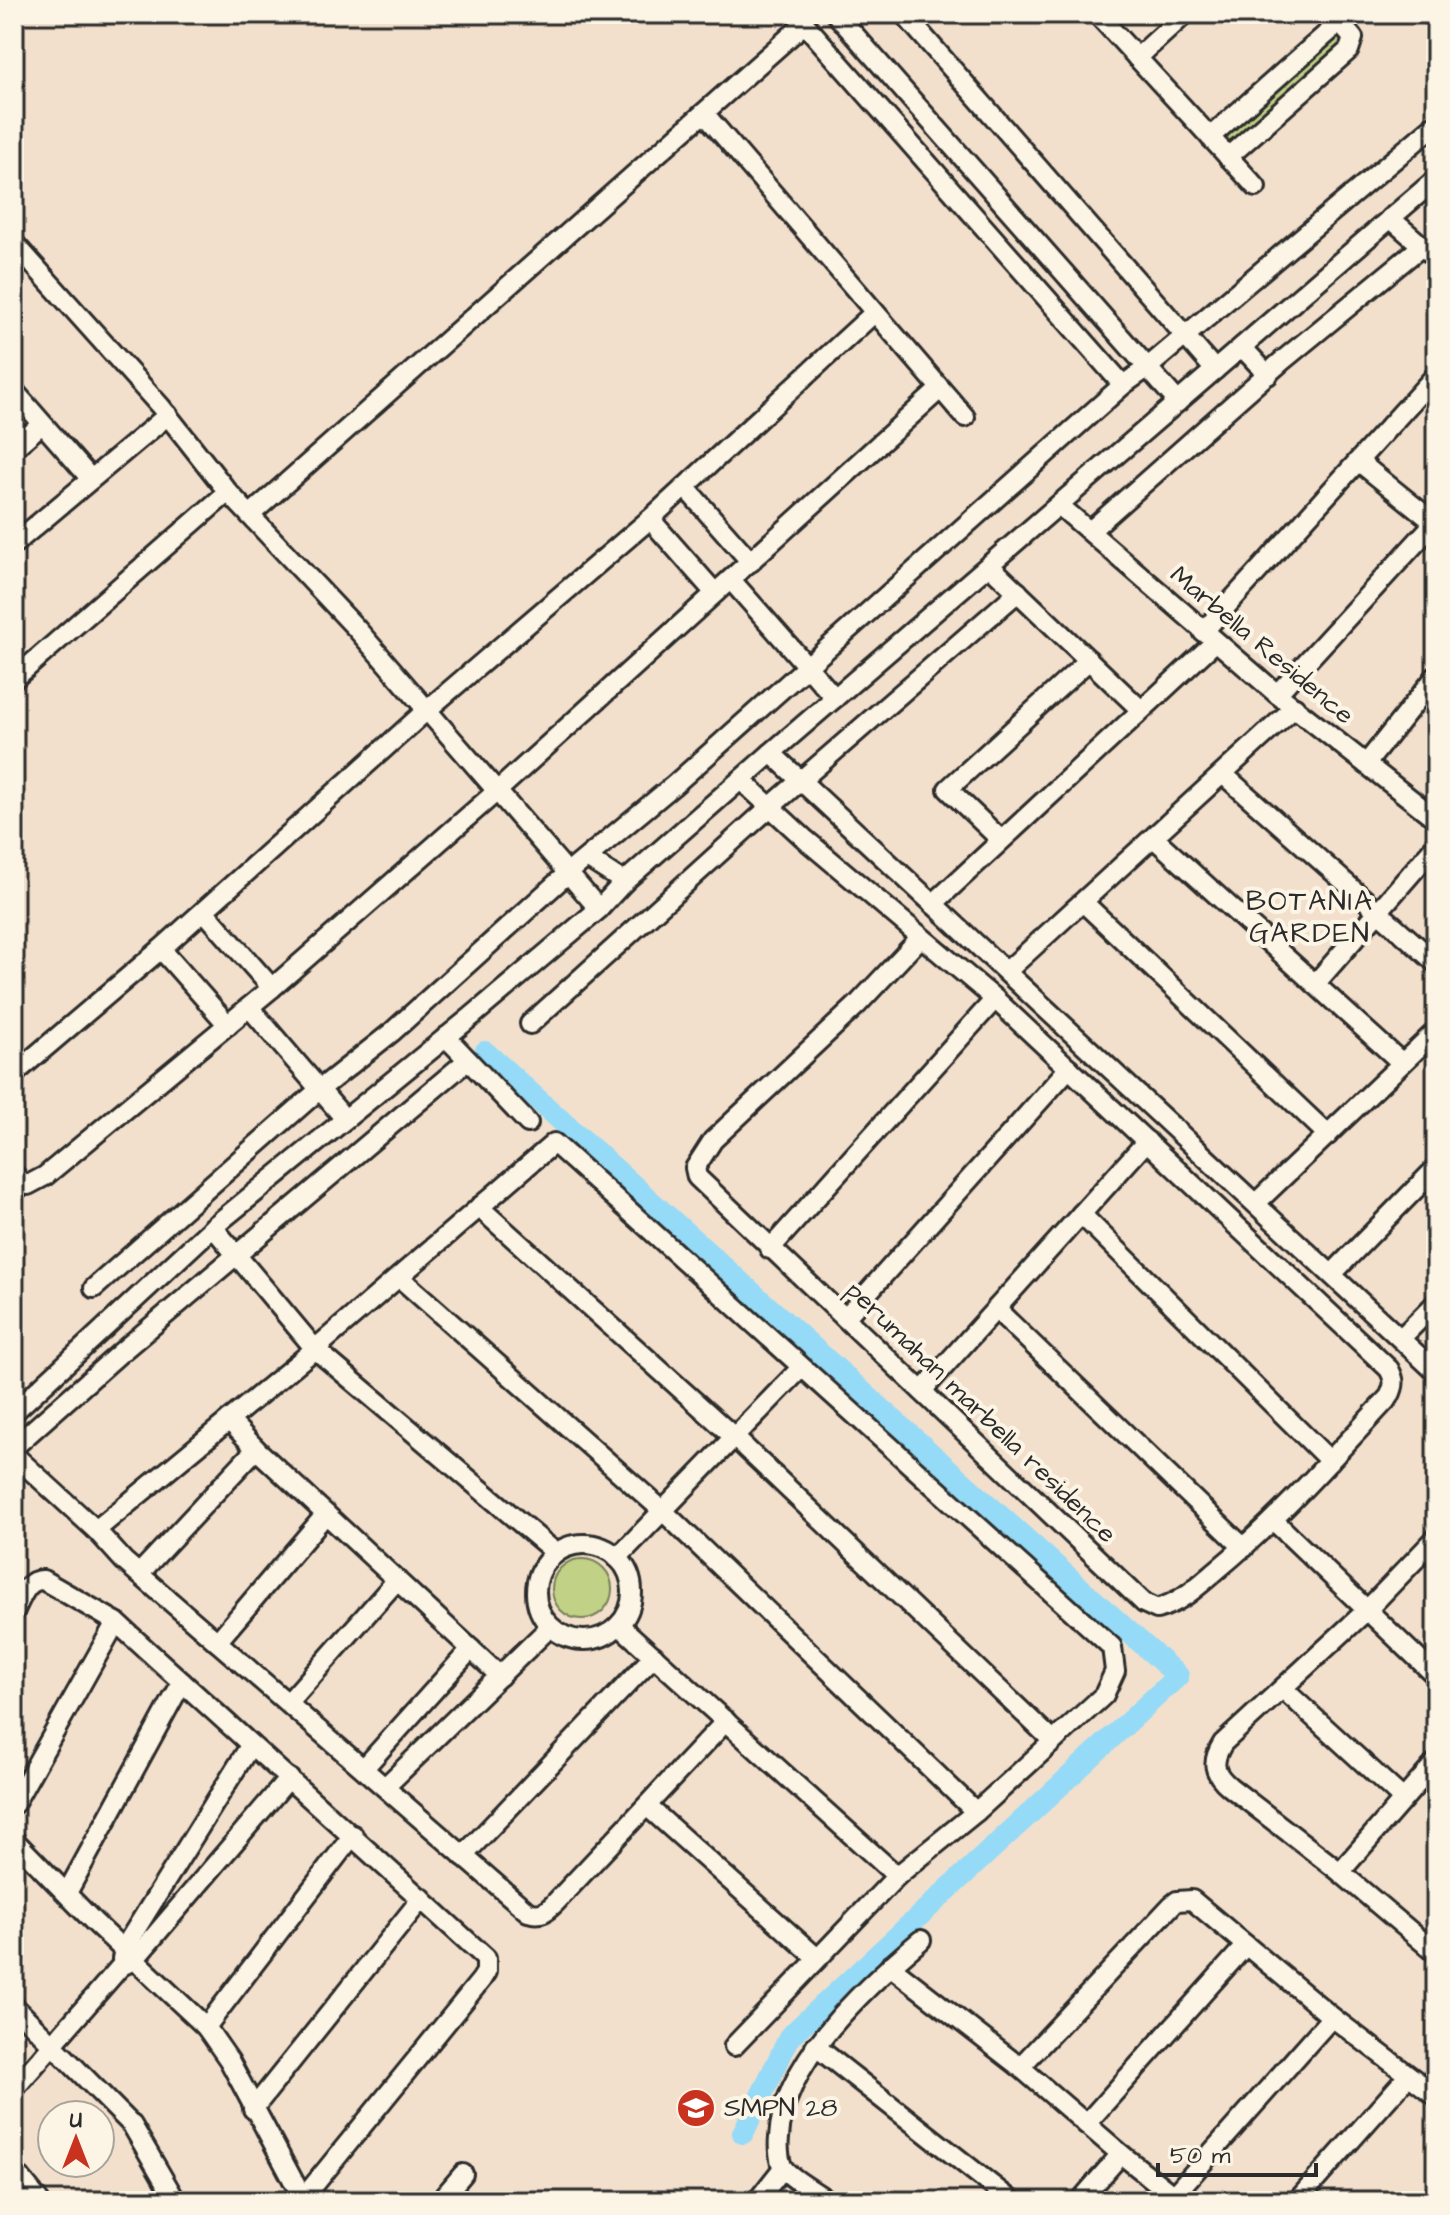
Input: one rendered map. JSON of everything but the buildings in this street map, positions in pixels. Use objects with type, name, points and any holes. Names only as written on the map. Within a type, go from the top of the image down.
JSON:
[{"type":"street","points":[[836,14],[1178,402]]},
{"type":"street","points":[[904,14],[1215,370]]},
{"type":"street","points":[[1097,14],[1256,187]]},
{"type":"street","points":[[1137,58],[1185,14]]},
{"type":"street","points":[[1210,137],[1336,18],[1353,38],[1349,50],[1228,157]]},
{"type":"street","points":[[250,515],[704,113],[800,19],[1123,385]]},
{"type":"street","points":[[704,113],[965,417]]},
{"type":"street","points":[[94,1288],[320,1089],[392,1032],[568,873],[807,667],[1123,385],[1187,335],[1436,124]]},
{"type":"street","points":[[14,1412],[213,1227],[599,909],[624,882],[771,753],[1436,179]]},
{"type":"street","points":[[1090,531],[1268,375],[1429,252],[1390,218]]},
{"type":"street","points":[[18,254],[168,415],[228,492],[356,628],[599,909]]},
{"type":"street","points":[[14,1074],[161,949],[427,710],[650,519],[874,313]]},
{"type":"street","points":[[1242,347],[1268,375]]},
{"type":"street","points":[[933,904],[1141,710],[1209,637],[1358,461],[1436,375]]},
{"type":"street","points":[[14,1174],[28,1185],[45,1176],[272,988],[496,792],[940,389]]},
{"type":"street","points":[[14,391],[91,479]]},
{"type":"street","points":[[14,544],[168,415]]},
{"type":"street","points":[[14,448],[42,424]]},
{"type":"street","points":[[1277,694],[1436,522],[1358,461]]},
{"type":"street","points":[[685,487],[751,562]]},
{"type":"street","points":[[14,679],[228,492]]},
{"type":"street","name":"Marbella Residence","points":[[1059,505],[1277,694],[1436,819]]},
{"type":"street","points":[[650,519],[715,593]]},
{"type":"street","points":[[989,565],[1141,710]]},
{"type":"street","points":[[731,580],[835,698]]},
{"type":"street","points":[[530,1024],[769,808],[1018,592]]},
{"type":"street","points":[[1000,839],[948,789],[1089,660]]},
{"type":"street","points":[[1366,764],[1436,676]]},
{"type":"street","points":[[1007,971],[1295,707]]},
{"type":"street","points":[[771,753],[1436,1372]]},
{"type":"street","points":[[1224,775],[1436,963]]},
{"type":"street","points":[[741,780],[769,808],[995,999],[1147,1141],[922,1391]]},
{"type":"street","points":[[1154,838],[1402,1063]]},
{"type":"street","points":[[1315,984],[1436,845]]},
{"type":"street","points":[[587,858],[624,882]]},
{"type":"street","points":[[1083,902],[1328,1135]]},
{"type":"street","points":[[204,911],[272,988]]},
{"type":"street","name":"perumahan marbella residence","points":[[920,938],[857,1005],[713,1140],[695,1168],[697,1177],[1144,1603],[1157,1609],[1181,1600],[1273,1520],[1389,1397],[1395,1379],[1389,1369],[1147,1141]]},
{"type":"street","points":[[161,949],[228,1025]]},
{"type":"street","points":[[770,1249],[995,999]]},
{"type":"street","points":[[249,1007],[345,1119]]},
{"type":"street","points":[[1256,1203],[1436,1031]]},
{"type":"street","points":[[446,1037],[528,1123]]},
{"type":"street","points":[[14,1447],[120,1353],[468,1060]]},
{"type":"street","points":[[845,1318],[1069,1068]]},
{"type":"street","points":[[96,1530],[315,1349],[554,1143],[603,1184],[801,1368],[1112,1647],[1115,1671],[1104,1695],[976,1812],[897,1876],[734,2046]]},
{"type":"street","points":[[1332,1274],[1436,1168]]},
{"type":"street","points":[[479,1207],[734,1437],[1053,1741]]},
{"type":"street","points":[[1081,1214],[1330,1461]]},
{"type":"street","points":[[170,1221],[195,1243]]},
{"type":"street","points":[[213,1227],[315,1349],[556,1553]]},
{"type":"street","points":[[399,1277],[663,1511],[976,1812]]},
{"type":"street","points":[[1401,1338],[1436,1303]]},
{"type":"street","points":[[996,1309],[1244,1548]]},
{"type":"street","points":[[617,1558],[801,1368]]},
{"type":"street","points":[[229,1420],[256,1449],[500,1676]]},
{"type":"street","points":[[139,1574],[256,1449]]},
{"type":"street","points":[[14,1455],[139,1574],[528,1912],[536,1915],[545,1912],[648,1807],[726,1721]]},
{"type":"street","points":[[217,1642],[326,1514]]},
{"type":"street","points":[[1273,1520],[1436,1676]]},
{"type":"street","points":[[1433,1945],[1219,1777],[1215,1766],[1223,1743],[1366,1611],[1436,1538]]},
{"type":"street","points":[[578,1543],[594,1545],[610,1551],[630,1578],[632,1594],[628,1611],[619,1625],[607,1634],[578,1640],[563,1636],[550,1627],[541,1615],[535,1586],[539,1571],[556,1553],[578,1543]]},
{"type":"street","points":[[14,1612],[29,1585],[35,1580],[43,1580],[116,1622],[481,1951],[486,1958],[486,1972],[303,2200],[229,2060],[206,2027],[126,1958],[14,1840]]},
{"type":"street","points":[[288,1703],[397,1580]]},
{"type":"street","points":[[14,1804],[116,1622]]},
{"type":"street","points":[[619,1625],[897,1876]]},
{"type":"street","points":[[385,1787],[550,1627]]},
{"type":"street","points":[[364,1768],[471,1649]]},
{"type":"street","points":[[463,1856],[654,1656]]},
{"type":"street","points":[[67,1893],[182,1682]]},
{"type":"street","points":[[1283,1689],[1403,1799]]},
{"type":"street","points":[[126,1958],[250,1746]]},
{"type":"street","points":[[1340,1872],[1436,1762]]},
{"type":"street","points":[[14,2089],[126,1958],[289,1778]]},
{"type":"street","points":[[648,1807],[817,1958]]},
{"type":"street","points":[[206,2027],[353,1835]]},
{"type":"street","points":[[253,2109],[422,1898]]},
{"type":"street","points":[[1020,2067],[1177,1901],[1192,1900],[1332,2017],[1436,2096]]},
{"type":"street","points":[[828,2201],[783,2168],[778,2147],[779,2121],[790,2088],[815,2046],[890,1966],[921,1940]]},
{"type":"street","points":[[1086,2124],[1246,1945]]},
{"type":"street","points":[[890,1966],[1020,2067],[1177,2198],[1332,2017]]},
{"type":"street","points":[[14,2006],[132,2125],[176,2201]]},
{"type":"street","points":[[815,2046],[1012,2201]]},
{"type":"street","points":[[1297,2201],[1408,2076]]},
{"type":"street","points":[[1080,2201],[1121,2154]]},
{"type":"street","points":[[757,2201],[783,2168]]},
{"type":"street","points":[[14,2170],[39,2201]]},
{"type":"street","points":[[440,2201],[463,2174]]},
{"type":"street","points":[[1428,2201],[1436,2193]]},
{"type":"green space","points":[[1338,32],[1347,43],[1233,144],[1223,133]]},
{"type":"green space","points":[[582,1559],[603,1568],[612,1589],[603,1610],[582,1619],[561,1610],[552,1589],[561,1568]]},
{"type":"waterway","points":[[485,1052],[1178,1676],[790,2036],[743,2133]]},
{"type":"place","name":"SMPN 28","points":[[696,2108]]},
{"type":"district","name":"BOTANIA GARDEN","points":[[1310,917]]}]
